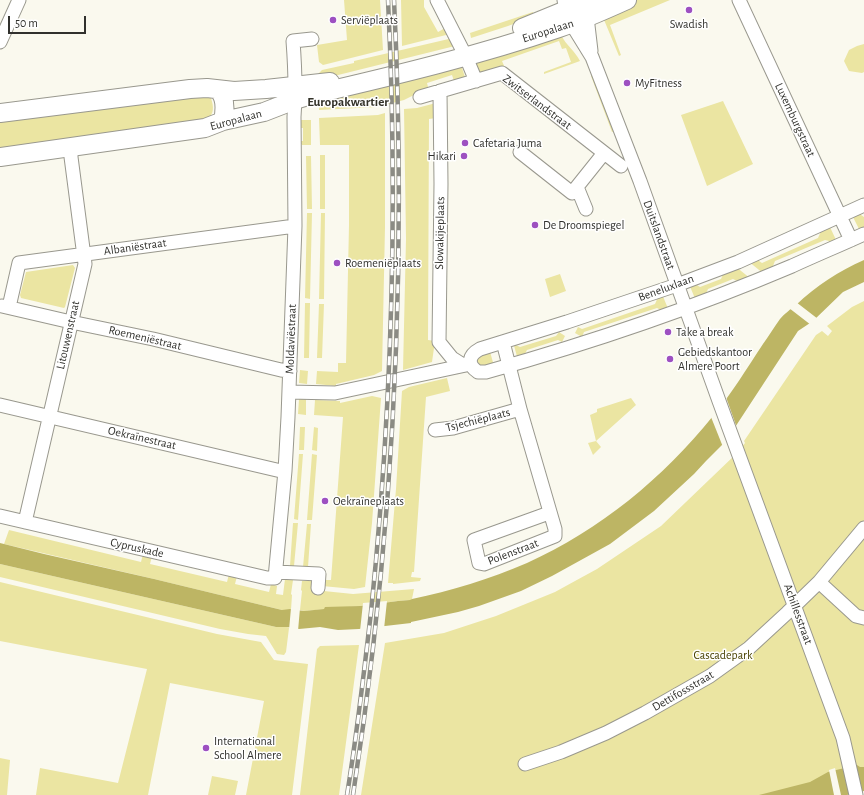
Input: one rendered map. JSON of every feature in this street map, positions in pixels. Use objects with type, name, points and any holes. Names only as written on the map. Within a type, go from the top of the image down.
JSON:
[{"type":"street","points":[[0,42],[20,0]]},
{"type":"street","points":[[437,0],[464,52],[476,81]]},
{"type":"street","name":"Europalaan","points":[[0,113],[190,89],[266,89],[315,94],[464,52],[578,8],[627,0]]},
{"type":"street","name":"Luxemburgstraat","points":[[739,0],[851,240]]},
{"type":"street","name":"Duitslandstraat","points":[[578,8],[592,57],[640,181],[732,436]]},
{"type":"street","points":[[296,93],[293,41],[312,39]]},
{"type":"street","name":"Zwitserlandstraat","points":[[420,97],[502,73],[621,166]]},
{"type":"street","points":[[218,90],[222,93],[225,114],[223,121]]},
{"type":"street","name":"Slowakijeplaats","points":[[440,91],[441,184],[439,342],[452,358],[467,364]]},
{"type":"street","name":"Europalaan","points":[[0,157],[205,128],[223,121],[264,112],[296,93]]},
{"type":"street","name":"Moldaviëstraat","points":[[275,575],[285,471],[290,372],[295,226],[294,117],[296,93]]},
{"type":"street","name":"Litouwenstraat","points":[[25,522],[85,264],[71,157],[71,146]]},
{"type":"street","points":[[520,152],[572,193],[604,153]]},
{"type":"street","points":[[577,187],[586,209]]},
{"type":"street","name":"Beneluxlaan","points":[[467,364],[473,353],[480,349],[575,320],[677,285],[738,262],[864,205]]},
{"type":"street","name":"Albaniëstraat","points":[[4,306],[19,263],[295,226]]},
{"type":"street","points":[[289,392],[335,393],[467,364],[478,372],[486,372],[509,366],[570,348],[685,309],[762,279],[864,234]]},
{"type":"street","name":"Roemeniëstraat","points":[[4,306],[290,372]]},
{"type":"street","name":"Polenstraat","points":[[503,342],[520,409],[549,513],[555,529],[555,536],[484,564],[479,563],[474,540],[549,513]]},
{"type":"street","name":"Oekraïnestraat","points":[[0,405],[285,471]]},
{"type":"street","name":"Tsjechiëplaats","points":[[435,430],[453,428],[520,409]]},
{"type":"street","name":"Achillesstraat","points":[[732,436],[843,738],[856,795]]},
{"type":"street","name":"Cypruskade","points":[[0,516],[267,578],[275,575]]},
{"type":"street","name":"Dettifossstraat","points":[[525,764],[561,752],[606,733],[645,713],[710,676],[749,648],[819,582],[864,528]]},
{"type":"street","points":[[275,575],[319,574],[318,588]]},
{"type":"street","points":[[819,582],[860,617],[864,628]]},
{"type":"green space","points":[[344,0],[380,0],[383,50],[323,65],[319,62],[317,45],[347,40]]},
{"type":"green space","points":[[401,0],[424,0],[424,7],[438,32],[447,27],[450,34],[402,46]]},
{"type":"green space","points":[[633,0],[670,0],[610,25],[621,55],[619,56],[602,15]]},
{"type":"green space","points":[[533,12],[534,16],[471,38],[470,33]]},
{"type":"green space","points":[[561,35],[580,61],[544,74],[544,72],[571,62],[566,48],[562,49],[559,41],[502,61],[505,68],[479,76],[473,57]]},
{"type":"green space","points":[[453,38],[455,46],[330,77],[317,75],[322,70],[354,63],[354,61]]},
{"type":"green space","points":[[864,44],[864,72],[849,71],[844,61],[849,50]]},
{"type":"green space","points":[[460,62],[466,80],[455,84],[452,75],[427,83],[429,91],[414,95],[404,100],[377,107],[319,110],[319,98]]},
{"type":"green space","points":[[595,73],[616,131],[612,132],[591,76]]},
{"type":"green space","points":[[191,93],[211,98],[213,110],[208,120],[0,151],[0,119]]},
{"type":"green space","points":[[723,101],[753,164],[707,186],[681,115]]},
{"type":"green space","points":[[436,103],[436,118],[429,119],[428,340],[435,341],[432,362],[403,370],[406,239],[404,109],[417,108]]},
{"type":"green space","points":[[385,113],[385,227],[382,371],[374,375],[336,384],[336,386],[316,384],[317,371],[338,372],[338,363],[346,363],[349,225],[349,145],[320,145],[319,118],[378,115]]},
{"type":"green space","points":[[298,120],[311,120],[311,145],[302,145],[299,141],[303,141],[303,128],[298,128]]},
{"type":"green space","points":[[320,155],[325,155],[325,209],[320,209]]},
{"type":"green space","points":[[306,156],[311,156],[312,209],[307,209]]},
{"type":"green space","points":[[863,209],[861,215],[864,217],[864,229],[860,231],[852,215]]},
{"type":"green space","points":[[307,213],[312,213],[310,299],[305,298]]},
{"type":"green space","points":[[321,213],[325,213],[324,299],[319,299]]},
{"type":"green space","points":[[829,225],[837,242],[827,247],[829,241],[825,240],[775,261],[771,271],[764,274],[748,261],[761,255],[759,261],[762,263],[818,238],[822,229]]},
{"type":"green space","points":[[73,265],[75,268],[64,308],[21,298],[20,295],[26,272]]},
{"type":"green space","points":[[735,266],[751,279],[734,286],[737,281],[733,279],[708,289],[704,298],[696,301],[689,284],[699,280],[697,285],[700,287],[721,279],[725,270]]},
{"type":"green space","points":[[560,274],[566,291],[550,297],[545,279]]},
{"type":"green space","points":[[662,294],[669,311],[658,315],[661,310],[657,308],[584,332],[582,337],[575,333],[578,327],[582,329],[655,304],[659,295]]},
{"type":"green space","name":"Cascadepark","points":[[864,301],[864,775],[778,795],[361,795],[385,643],[444,633],[496,616],[555,592],[597,569],[661,526],[736,454],[745,443],[744,441],[816,335],[822,331],[828,336],[832,331],[827,326],[852,307]]},
{"type":"green space","points":[[305,303],[310,303],[309,358],[304,358]]},
{"type":"green space","points":[[319,304],[324,304],[322,358],[317,358]]},
{"type":"green space","points":[[559,332],[565,336],[562,342],[558,340],[527,350],[522,359],[518,360],[513,342],[519,340],[516,345],[520,347],[556,336]]},
{"type":"green space","points":[[489,348],[494,366],[482,367],[477,364],[476,360]]},
{"type":"green space","points":[[300,370],[308,371],[307,384],[299,383]]},
{"type":"green space","points":[[447,378],[450,391],[426,397],[414,572],[412,572],[411,577],[421,578],[420,581],[393,584],[388,583],[402,391],[409,387]]},
{"type":"green space","points":[[372,396],[381,398],[372,523],[365,587],[354,589],[322,586],[323,580],[331,580],[343,417],[314,415],[315,400],[340,401],[340,403]]},
{"type":"green space","points":[[631,398],[636,405],[596,441],[590,415],[597,412],[597,409]]},
{"type":"green space","points":[[299,399],[306,399],[306,415],[298,414]]},
{"type":"green space","points":[[300,427],[305,427],[304,450],[299,450]]},
{"type":"green space","points":[[314,427],[318,428],[317,451],[312,450]]},
{"type":"green space","points":[[596,441],[601,447],[593,455],[588,443]]},
{"type":"green space","points":[[299,454],[303,454],[298,520],[294,519]]},
{"type":"green space","points":[[312,454],[317,455],[312,520],[307,520]]},
{"type":"green space","points":[[293,523],[298,523],[294,566],[290,566]]},
{"type":"green space","points":[[307,524],[311,524],[308,567],[303,567]]},
{"type":"green space","points":[[9,530],[141,562],[143,554],[152,556],[150,564],[227,582],[229,574],[237,576],[235,584],[269,592],[271,584],[277,586],[276,594],[283,595],[285,579],[293,580],[291,610],[282,610],[4,544]]},
{"type":"green space","points":[[0,564],[276,627],[287,627],[289,628],[286,652],[284,655],[277,654],[266,636],[220,629],[0,577]]},
{"type":"green space","points":[[302,581],[314,581],[314,590],[353,594],[414,589],[411,600],[304,611],[300,610]]},
{"type":"green space","points":[[0,582],[217,634],[261,642],[274,660],[308,664],[292,795],[246,795],[264,701],[170,683],[148,795],[36,795],[40,768],[118,783],[147,669],[0,641]]},
{"type":"green space","points":[[359,645],[339,795],[300,795],[317,649],[320,646]]},
{"type":"green space","points":[[0,758],[10,760],[7,795],[0,795]]},
{"type":"green space","points":[[212,776],[238,781],[235,795],[208,795]]},
{"type":"shaded area","points":[[864,260],[864,282],[843,292],[813,321],[798,331],[726,441],[694,474],[654,511],[610,544],[552,576],[521,591],[479,606],[411,623],[359,629],[338,630],[320,627],[299,629],[276,627],[0,564],[0,543],[282,610],[290,609],[304,611],[324,609],[325,607],[360,606],[410,600],[485,579],[513,569],[554,550],[580,535],[629,500],[651,481],[694,439],[733,389],[782,317],[820,285]]},
{"type":"shaded area","points":[[857,765],[864,767],[864,791],[847,795],[759,795],[810,782],[828,772]]},
{"type":"pier","points":[[796,302],[818,319],[816,319],[811,325],[789,308]]},
{"type":"pier","points":[[726,397],[737,428],[723,447],[711,417]]},
{"type":"pier","points":[[387,601],[384,629],[360,631],[363,603]]},
{"type":"pier","points":[[291,608],[300,608],[298,631],[289,630]]},
{"type":"pier","points":[[835,768],[841,795],[834,795],[829,770]]},
{"type":"railway","points":[[347,795],[371,612],[384,459],[388,383],[393,230],[393,153],[388,0]]},
{"type":"railway","points":[[353,795],[379,597],[394,399],[398,299],[399,199],[398,100],[394,0]]},
{"type":"place","name":"Swadish","points":[[689,10]]},
{"type":"place","name":"Serviëplaats","points":[[333,20]]},
{"type":"place","name":"MyFitness","points":[[627,83]]},
{"type":"place","name":"Cafetaria Juma","points":[[465,143]]},
{"type":"place","name":"Hikari","points":[[464,156]]},
{"type":"place","name":"De Droomspiegel","points":[[535,225]]},
{"type":"place","name":"Roemeniëplaats","points":[[337,263]]},
{"type":"place","name":"Take a break","points":[[668,332]]},
{"type":"place","name":"Gebiedskantoor Almere Poort","points":[[670,359]]},
{"type":"place","name":"Oekraïneplaats","points":[[325,501]]},
{"type":"place","name":"International School Almere","points":[[206,748]]},
{"type":"district","name":"Europakwartier","points":[[348,102]]}]
